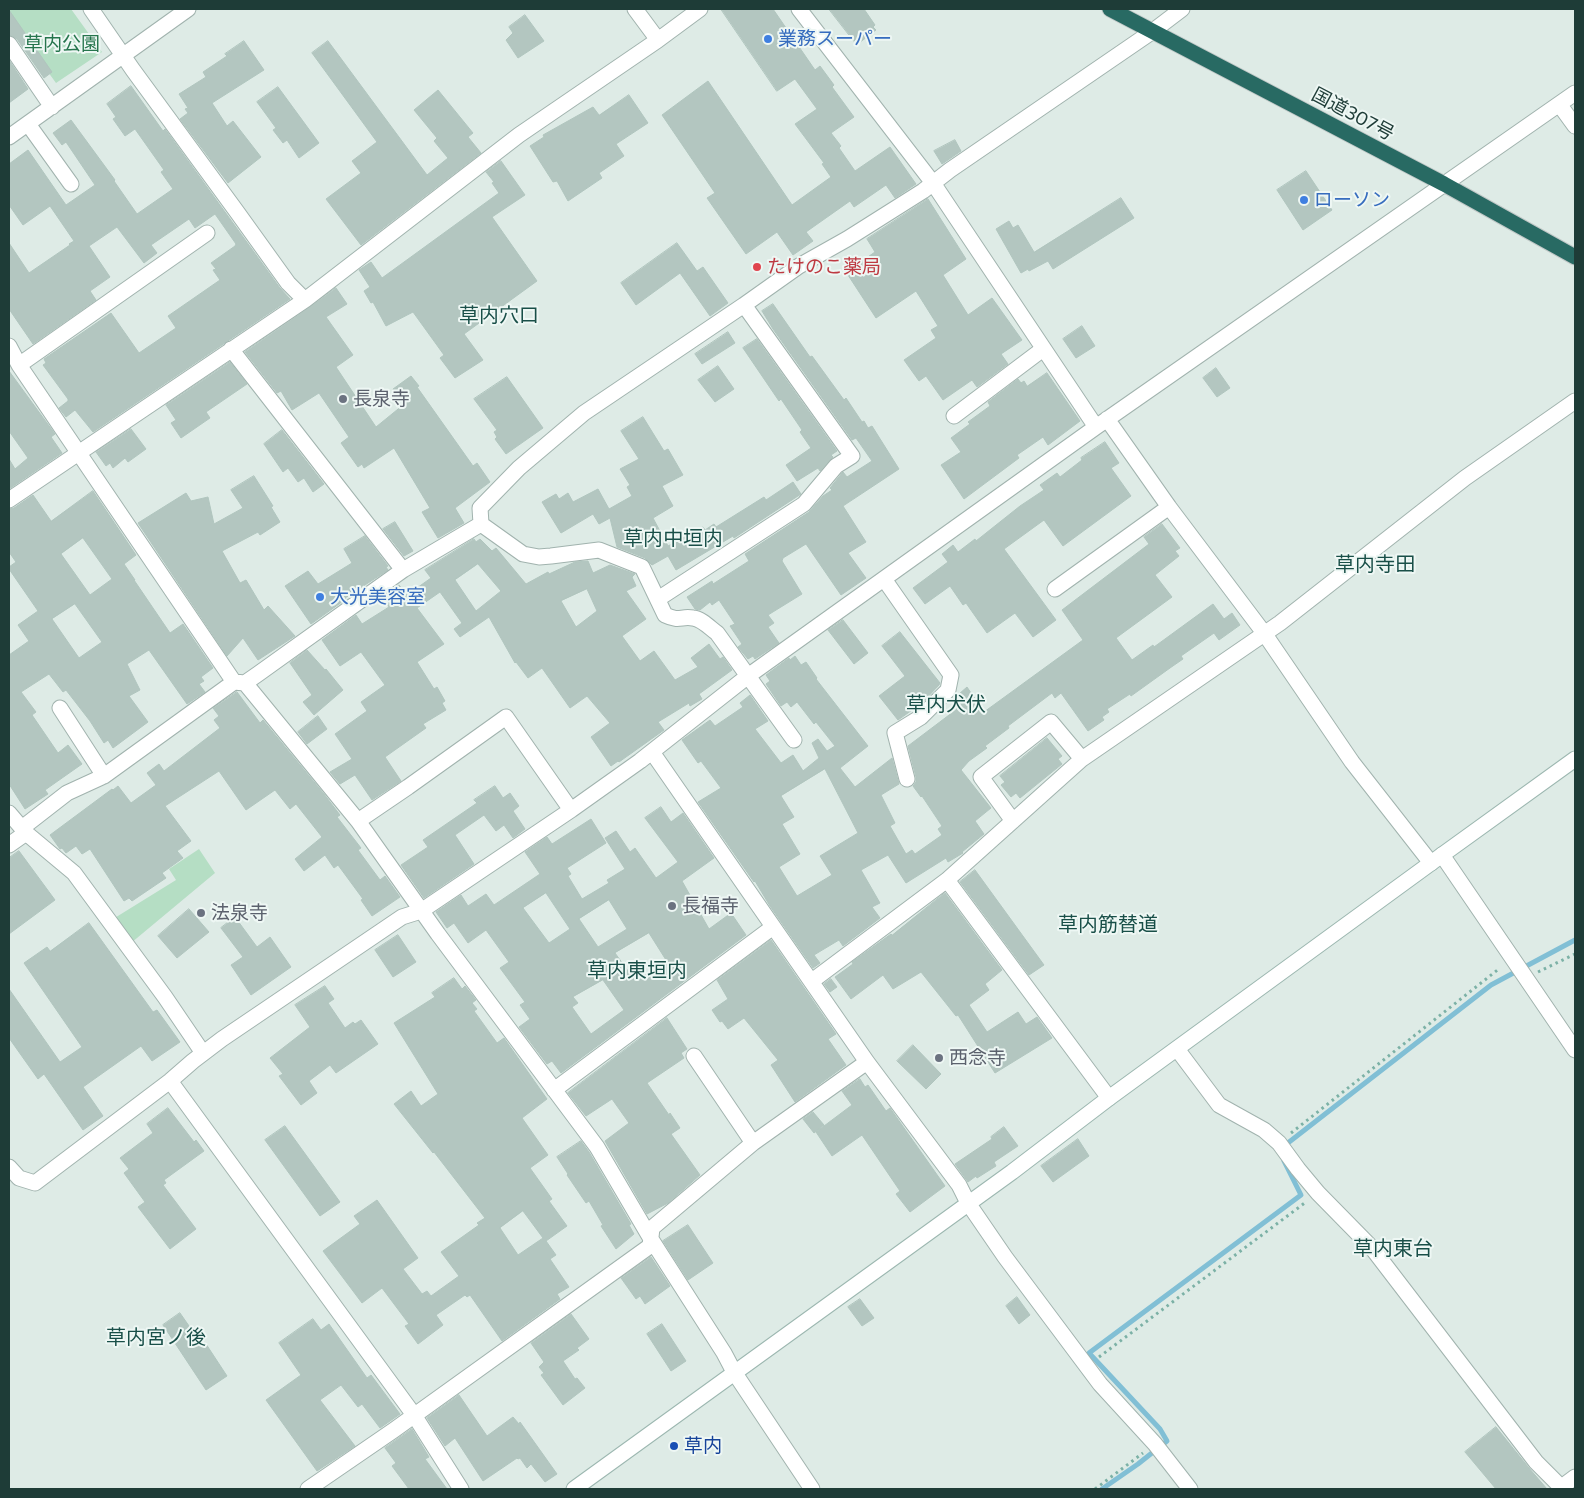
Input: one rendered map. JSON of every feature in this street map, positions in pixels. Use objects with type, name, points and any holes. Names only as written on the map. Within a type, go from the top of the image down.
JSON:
[{"type":"highway","name":"国道307号","points":[[1110,9],[1444,184],[1575,256]]},
{"type":"street","points":[[91,9],[124,55],[132,70],[238,212],[288,283],[305,300]]},
{"type":"street","points":[[9,137],[188,9]]},
{"type":"street","points":[[635,9],[658,40]]},
{"type":"street","points":[[9,500],[305,300],[519,135],[700,9]]},
{"type":"street","points":[[799,9],[932,183],[1044,349],[1264,633],[1352,762],[1437,859],[1513,958],[1575,1050]]},
{"type":"street","points":[[481,524],[480,508],[519,468],[584,412],[744,306],[799,266],[923,192],[932,183],[1182,9]]},
{"type":"street","points":[[9,44],[52,107]]},
{"type":"street","points":[[9,1167],[19,1178],[35,1183],[170,1081],[203,1053],[402,917],[421,911],[571,810],[652,752],[748,676],[1101,423],[1575,93]]},
{"type":"street","points":[[1559,104],[1575,126]]},
{"type":"street","points":[[28,124],[71,184]]},
{"type":"street","points":[[19,365],[207,232]]},
{"type":"street","points":[[658,599],[804,504],[836,466],[852,456],[744,306]]},
{"type":"street","points":[[9,346],[19,365],[239,682],[358,821],[421,911],[597,1147],[651,1239],[724,1353],[734,1372],[812,1489]]},
{"type":"street","points":[[954,416],[1044,349]]},
{"type":"street","points":[[231,350],[403,570]]},
{"type":"street","points":[[812,981],[948,880],[1082,759],[1280,623],[1466,478],[1575,400]]},
{"type":"street","points":[[1055,589],[1168,507]]},
{"type":"street","points":[[9,845],[67,793],[104,776],[403,570],[481,524]]},
{"type":"street","points":[[481,524],[523,554],[539,557],[599,550],[642,567],[665,615],[675,620],[693,618],[704,623],[717,633],[794,740]]},
{"type":"street","points":[[884,579],[951,675],[948,690],[921,717],[895,733],[907,779]]},
{"type":"street","points":[[60,708],[104,776]]},
{"type":"street","points":[[358,821],[506,717],[571,810]]},
{"type":"street","points":[[1013,821],[981,777],[1051,722],[1082,759]]},
{"type":"street","points":[[652,752],[868,1062],[948,1169],[968,1203],[1006,1257],[1100,1384],[1155,1444],[1190,1489]]},
{"type":"street","points":[[574,1489],[1575,759]]},
{"type":"street","points":[[9,813],[24,830],[74,873],[165,997],[203,1053]]},
{"type":"street","points":[[948,880],[1109,1098]]},
{"type":"street","points":[[554,1090],[773,927]]},
{"type":"street","points":[[1177,1049],[1219,1104],[1264,1130],[1279,1143],[1318,1193],[1372,1248],[1536,1462],[1560,1488],[1575,1477]]},
{"type":"street","points":[[694,1056],[753,1143]]},
{"type":"street","points":[[308,1489],[650,1246],[652,1228],[753,1143],[868,1062]]},
{"type":"street","points":[[170,1081],[414,1415],[461,1489]]},
{"type":"path","points":[[1526,977],[1575,954]]},
{"type":"path","points":[[1279,1143],[1513,958]]},
{"type":"path","points":[[1087,1366],[1318,1193]]},
{"type":"path","points":[[1095,1489],[1155,1444]]},
{"type":"green space","name":"草内公園","points":[[9,9],[71,9],[102,52],[56,83],[9,18]]},
{"type":"green space","points":[[199,849],[215,873],[131,943],[113,919],[176,880],[169,869]]},
{"type":"building","points":[[721,9],[773,9],[815,70],[820,66],[834,85],[832,87],[854,117],[831,133],[841,146],[839,148],[855,171],[890,147],[916,184],[895,198],[886,185],[854,207],[850,201],[806,232],[813,241],[793,255],[777,232],[746,254],[707,198],[715,193],[662,115],[708,81],[792,205],[831,177],[822,164],[824,163],[795,124],[817,109],[795,79],[777,91]]},
{"type":"building","points":[[829,9],[864,9],[875,25],[873,27],[876,30],[859,43],[856,39],[854,41]]},
{"type":"building","points":[[9,10],[52,72],[44,78],[17,39],[9,35]]},
{"type":"building","points":[[525,15],[544,41],[518,58],[506,40],[513,33],[509,27]]},
{"type":"building","points":[[244,41],[264,70],[212,103],[227,126],[233,121],[261,157],[228,183],[180,119],[188,113],[185,109],[188,108],[179,94],[206,77],[203,72],[227,56],[225,54]]},
{"type":"building","points":[[328,41],[427,175],[448,158],[434,141],[437,138],[414,110],[438,90],[473,133],[468,137],[481,153],[361,245],[326,199],[361,173],[352,161],[377,142],[312,53]]},
{"type":"building","points":[[9,60],[28,89],[9,103]]},
{"type":"building","points":[[131,86],[163,131],[165,129],[280,288],[290,299],[93,432],[75,410],[66,417],[59,408],[68,399],[43,365],[46,363],[44,359],[111,313],[139,353],[176,328],[168,316],[220,280],[213,270],[216,269],[211,263],[236,244],[215,214],[195,228],[189,219],[151,245],[157,253],[144,263],[117,227],[89,246],[110,277],[90,291],[96,300],[33,344],[9,309],[9,243],[29,273],[74,241],[50,206],[23,225],[9,205],[9,164],[28,150],[66,205],[95,185],[66,142],[62,145],[53,133],[71,120],[115,180],[137,214],[173,189],[161,172],[164,170],[135,129],[125,136],[113,119],[116,117],[107,104]]},
{"type":"building","points":[[278,87],[319,143],[299,158],[287,140],[283,143],[273,130],[276,128],[257,102]]},
{"type":"building","points":[[629,95],[648,123],[616,144],[624,156],[599,173],[602,178],[568,201],[557,181],[553,182],[530,146],[544,137],[543,135],[593,107],[599,115]]},
{"type":"building","points":[[955,140],[961,151],[942,164],[934,151]]},
{"type":"building","points":[[501,161],[525,195],[492,217],[537,281],[464,334],[483,360],[455,378],[440,358],[444,355],[413,312],[386,326],[373,302],[371,303],[364,291],[370,287],[359,270],[371,262],[382,278],[499,193],[492,183],[494,182],[486,172]]},
{"type":"building","name":"ローソン","points":[[1306,171],[1332,210],[1303,230],[1277,190]]},
{"type":"building","points":[[1121,198],[1134,218],[1053,269],[1048,261],[1021,273],[996,229],[1009,221],[1013,228],[1018,225],[1034,252]]},
{"type":"building","points":[[928,199],[966,259],[943,275],[968,315],[992,298],[1022,340],[1001,354],[1008,364],[977,387],[972,380],[943,400],[926,376],[919,381],[904,360],[936,338],[931,330],[938,326],[916,291],[876,318],[846,272],[875,252],[867,239]]},
{"type":"building","points":[[677,243],[697,271],[703,267],[728,303],[710,316],[680,273],[636,305],[621,283]]},
{"type":"building","points":[[336,288],[347,304],[326,317],[353,355],[336,367],[376,427],[403,405],[393,389],[411,376],[473,466],[477,463],[490,482],[455,508],[464,523],[438,538],[422,512],[430,508],[394,448],[364,468],[362,464],[358,467],[341,443],[349,437],[319,393],[292,410],[281,391],[277,393],[245,352]]},
{"type":"building","points":[[773,304],[810,357],[812,356],[844,400],[846,398],[868,428],[872,426],[899,469],[843,506],[866,542],[848,553],[866,578],[841,595],[806,544],[783,558],[782,561],[802,594],[768,615],[774,623],[768,627],[779,643],[755,659],[753,656],[748,659],[738,647],[742,644],[730,626],[735,624],[719,600],[712,605],[710,602],[700,610],[695,609],[687,597],[712,581],[713,584],[749,561],[745,554],[809,512],[823,496],[832,490],[830,488],[843,472],[847,477],[872,461],[856,438],[852,440],[773,329],[762,311]]},
{"type":"building","points":[[1082,326],[1095,346],[1076,358],[1063,339]]},
{"type":"building","points":[[728,332],[735,343],[702,364],[695,354]]},
{"type":"building","points":[[757,339],[837,451],[831,455],[833,457],[820,471],[818,468],[797,481],[786,465],[811,448],[800,432],[802,430],[781,399],[779,401],[743,348]]},
{"type":"building","points":[[230,362],[247,384],[206,412],[210,418],[181,438],[171,423],[176,420],[166,405]]},
{"type":"building","points":[[718,366],[734,389],[715,402],[698,380]]},
{"type":"building","points":[[1216,368],[1230,388],[1217,397],[1203,378]]},
{"type":"building","points":[[9,371],[55,434],[51,437],[62,453],[9,489],[9,459],[15,469],[28,458],[9,431]]},
{"type":"building","points":[[1047,373],[1080,421],[1048,445],[1043,437],[1017,455],[1019,458],[964,499],[941,465],[961,452],[951,438],[970,424],[968,422],[990,406],[988,402],[1018,379],[1021,383],[1024,381],[1027,386]]},
{"type":"building","points":[[507,377],[543,428],[506,454],[495,439],[497,437],[494,432],[497,430],[474,399]]},
{"type":"building","points":[[643,417],[664,451],[668,449],[683,475],[662,486],[673,506],[653,518],[668,546],[703,527],[705,530],[714,524],[716,527],[764,497],[766,500],[793,482],[801,494],[734,538],[733,536],[676,570],[668,556],[652,565],[645,558],[617,547],[610,518],[599,524],[593,514],[561,533],[542,502],[556,494],[559,499],[568,493],[573,502],[598,489],[609,509],[632,496],[627,487],[630,485],[620,469],[639,459],[621,431]]},
{"type":"building","points":[[131,429],[146,449],[128,462],[125,458],[113,468],[110,463],[106,466],[96,452]]},
{"type":"building","points":[[282,430],[324,484],[313,492],[304,478],[298,482],[288,468],[283,472],[264,444]]},
{"type":"building","points":[[1105,442],[1119,463],[1111,468],[1131,496],[1063,546],[1044,520],[1004,549],[1056,620],[1033,637],[1015,613],[987,633],[966,603],[963,605],[950,586],[925,604],[913,588],[948,562],[942,554],[953,545],[958,552],[975,539],[976,541],[1020,506],[1044,490],[1040,485],[1057,473],[1060,477],[1082,460],[1081,458]]},
{"type":"building","points":[[254,476],[273,506],[271,507],[280,522],[260,535],[258,532],[222,551],[240,583],[246,580],[264,610],[268,606],[295,636],[258,660],[243,638],[227,656],[138,523],[186,493],[191,501],[208,497],[214,524],[243,508],[231,490]]},
{"type":"building","points":[[93,491],[136,555],[124,564],[134,580],[170,633],[183,624],[213,668],[201,677],[204,681],[199,684],[205,692],[187,704],[149,650],[127,664],[140,690],[129,696],[148,722],[113,748],[108,740],[104,743],[66,690],[63,692],[49,674],[21,692],[36,712],[32,715],[58,753],[68,745],[82,764],[45,790],[48,794],[25,809],[9,784],[9,655],[29,641],[18,625],[38,611],[9,569],[16,562],[9,552],[9,509],[14,508],[33,495],[51,521]],"holes":[[[83,538],[112,579],[90,595],[61,554]],[[75,604],[102,642],[79,658],[52,619]]]},
{"type":"building","points":[[395,522],[413,551],[404,556],[383,529]]},
{"type":"building","points":[[1162,524],[1180,548],[1175,551],[1179,556],[1155,575],[1172,597],[1116,638],[1132,660],[1153,645],[1154,647],[1213,604],[1224,619],[1232,613],[1240,625],[1219,640],[1214,633],[1181,656],[1183,659],[1131,696],[1130,694],[1107,709],[1109,712],[1102,717],[1104,720],[1088,731],[1061,693],[1055,698],[1052,693],[1008,726],[1009,728],[985,746],[987,748],[969,761],[961,770],[991,808],[975,821],[984,834],[963,853],[948,862],[946,858],[906,883],[888,855],[861,870],[880,903],[872,907],[880,918],[843,946],[839,940],[814,955],[820,963],[813,968],[755,881],[698,802],[721,788],[701,761],[698,763],[682,740],[710,720],[715,726],[743,707],[740,703],[750,695],[768,721],[755,729],[781,763],[793,755],[803,771],[819,758],[812,743],[818,739],[827,751],[835,746],[816,722],[814,724],[797,702],[791,707],[787,702],[781,706],[766,684],[770,681],[766,675],[789,658],[790,660],[795,656],[801,665],[806,662],[816,679],[868,746],[840,768],[855,787],[892,758],[899,784],[881,795],[895,823],[890,826],[906,854],[912,850],[915,854],[942,835],[938,829],[942,826],[913,786],[916,782],[916,777],[908,746],[957,709],[951,701],[967,687],[984,712],[1083,640],[1062,610],[1149,544],[1144,537]],"holes":[[[825,769],[858,833],[820,856],[832,875],[797,896],[779,867],[800,854],[782,824],[794,817],[781,796]]]},
{"type":"building","points":[[365,536],[388,566],[386,567],[388,570],[345,598],[311,624],[285,586],[308,571],[318,584],[352,563],[344,549]]},
{"type":"building","points":[[474,539],[476,542],[480,539],[492,551],[496,548],[526,584],[548,572],[549,574],[575,562],[588,561],[593,573],[610,565],[635,574],[632,577],[636,586],[626,591],[646,619],[622,636],[640,661],[654,651],[675,680],[698,667],[691,658],[709,644],[720,659],[723,657],[732,670],[699,694],[702,699],[690,706],[689,703],[658,722],[664,730],[611,766],[591,737],[610,723],[587,696],[570,708],[542,668],[528,678],[515,663],[489,617],[460,637],[454,629],[462,623],[440,592],[417,608],[444,644],[417,662],[434,689],[437,687],[445,701],[442,703],[446,710],[423,724],[426,728],[385,757],[401,781],[372,800],[355,775],[340,784],[330,772],[352,759],[335,734],[367,711],[361,702],[385,685],[361,652],[340,666],[322,640],[356,615],[362,624],[389,607],[382,597],[399,585],[407,595],[431,578],[425,570]],"holes":[[[478,564],[501,591],[476,611],[455,580]],[[587,589],[597,611],[576,627],[561,601]]]},
{"type":"building","points":[[843,620],[868,653],[854,664],[828,630]]},
{"type":"building","points":[[900,632],[940,683],[922,703],[898,720],[879,696],[905,676],[882,646]]},
{"type":"building","points":[[307,650],[343,690],[314,715],[303,702],[312,695],[290,663]]},
{"type":"building","points":[[237,692],[260,723],[263,720],[340,815],[337,817],[361,848],[358,850],[380,880],[385,876],[400,897],[372,916],[361,900],[363,899],[338,865],[334,868],[325,855],[304,871],[295,859],[322,837],[296,804],[290,809],[275,790],[246,810],[219,771],[165,806],[191,841],[177,851],[183,858],[162,873],[166,878],[132,901],[129,898],[124,901],[90,849],[82,854],[76,846],[66,853],[62,848],[60,849],[50,835],[118,786],[131,803],[156,785],[147,773],[159,764],[164,771],[220,728],[214,720],[219,716],[213,708]]},
{"type":"building","points":[[318,716],[327,729],[307,744],[298,732]]},
{"type":"building","points":[[1047,738],[1062,756],[1058,759],[1062,764],[1020,798],[1016,793],[1011,797],[1001,785],[1005,782],[1000,776]]},
{"type":"building","points":[[495,786],[503,798],[510,793],[519,806],[513,811],[525,829],[513,838],[504,825],[496,831],[484,815],[455,835],[474,864],[424,898],[401,865],[428,847],[423,840],[477,803],[474,800]]},
{"type":"building","points":[[661,807],[671,822],[683,813],[714,858],[682,881],[709,929],[731,913],[746,935],[561,1073],[552,1061],[547,1064],[519,1027],[530,1019],[520,1005],[525,1002],[500,968],[509,962],[486,930],[468,943],[454,923],[447,928],[436,912],[461,895],[468,906],[486,894],[494,905],[540,874],[525,852],[547,837],[552,844],[591,819],[606,843],[567,868],[571,874],[568,876],[582,899],[609,883],[607,880],[625,869],[605,838],[616,831],[630,852],[635,848],[656,878],[678,862],[645,818]],"holes":[[[546,893],[570,929],[549,943],[523,908]],[[609,900],[627,929],[598,947],[579,919]],[[649,933],[666,960],[636,982],[615,953]],[[603,980],[624,1010],[591,1034],[572,1007],[578,1003],[573,997]]]},
{"type":"building","points":[[19,851],[55,900],[9,934],[9,858]]},
{"type":"building","points":[[975,870],[1044,965],[1029,975],[960,882]]},
{"type":"building","points":[[945,893],[1002,970],[985,984],[989,990],[969,1005],[987,1032],[1018,1012],[1026,1024],[1037,1017],[1052,1038],[995,1073],[958,1015],[956,1016],[921,972],[893,989],[883,975],[851,999],[835,977],[853,964],[852,962],[892,935]]},
{"type":"building","points":[[189,909],[209,932],[177,958],[158,936]]},
{"type":"building","points":[[235,917],[257,947],[270,937],[291,967],[251,995],[231,965],[243,957],[221,928]]},
{"type":"building","points":[[89,923],[153,1012],[157,1010],[180,1042],[152,1061],[141,1046],[83,1087],[103,1116],[83,1130],[44,1074],[38,1079],[9,1038],[9,989],[60,1062],[82,1047],[24,963],[47,947],[50,951]]},
{"type":"building","points":[[398,935],[416,962],[393,977],[375,950]]},
{"type":"building","points":[[771,940],[836,1034],[828,1039],[846,1065],[795,1102],[771,1065],[778,1060],[744,1018],[728,1029],[722,1021],[720,1022],[712,1010],[728,999],[717,980]]},
{"type":"building","points":[[454,978],[462,989],[465,986],[476,1000],[472,1003],[477,1009],[474,1011],[497,1043],[504,1038],[547,1099],[522,1118],[548,1155],[530,1168],[552,1199],[549,1201],[567,1226],[546,1241],[556,1255],[550,1259],[569,1287],[557,1294],[560,1299],[502,1341],[470,1295],[467,1297],[465,1295],[436,1315],[443,1325],[418,1344],[405,1326],[409,1324],[382,1288],[362,1303],[323,1251],[360,1224],[354,1216],[377,1200],[418,1258],[403,1269],[422,1294],[427,1291],[431,1296],[459,1276],[441,1252],[479,1225],[477,1223],[485,1218],[394,1104],[411,1091],[421,1106],[438,1094],[394,1023],[435,997],[432,993]],"holes":[[[523,1211],[543,1238],[518,1255],[500,1228]]]},
{"type":"building","points":[[831,979],[837,987],[830,992],[824,984]]},
{"type":"building","points":[[325,986],[334,999],[328,1003],[345,1028],[353,1022],[355,1024],[361,1020],[378,1044],[336,1073],[330,1065],[309,1081],[317,1093],[301,1105],[279,1076],[283,1074],[270,1058],[310,1027],[295,1005]]},
{"type":"building","points":[[667,1018],[687,1049],[681,1053],[684,1058],[647,1083],[680,1128],[671,1134],[700,1175],[668,1203],[647,1214],[605,1141],[629,1123],[612,1099],[586,1116],[568,1093]]},
{"type":"building","points":[[913,1045],[941,1074],[926,1089],[897,1061]]},
{"type":"building","points":[[860,1079],[865,1087],[868,1085],[886,1111],[890,1108],[945,1186],[910,1212],[896,1194],[900,1191],[862,1135],[832,1156],[816,1132],[852,1105],[842,1091]]},
{"type":"building","points":[[168,1108],[194,1142],[196,1140],[204,1151],[164,1180],[166,1183],[163,1185],[196,1229],[170,1249],[138,1207],[145,1202],[124,1173],[129,1169],[120,1158],[153,1133],[147,1124]]},
{"type":"building","points":[[813,1112],[824,1125],[814,1133],[803,1119]]},
{"type":"building","points":[[285,1126],[340,1202],[320,1216],[265,1140]]},
{"type":"building","points":[[1004,1127],[1018,1146],[994,1162],[996,1166],[968,1182],[955,1164],[992,1139],[991,1137]]},
{"type":"building","points":[[1078,1139],[1089,1156],[1053,1182],[1041,1166]]},
{"type":"building","points":[[581,1141],[631,1224],[629,1225],[634,1234],[616,1249],[601,1226],[603,1225],[589,1201],[586,1203],[557,1157]]},
{"type":"building","points":[[688,1225],[713,1263],[688,1280],[663,1241]]},
{"type":"building","points":[[651,1257],[670,1286],[645,1304],[640,1296],[636,1299],[621,1278]]},
{"type":"building","points":[[1017,1297],[1030,1315],[1019,1324],[1006,1306]]},
{"type":"building","points":[[860,1299],[874,1318],[862,1326],[848,1307]]},
{"type":"building","points":[[180,1313],[203,1346],[206,1344],[227,1376],[206,1390],[163,1325]]},
{"type":"building","points":[[571,1314],[589,1339],[577,1348],[579,1350],[563,1361],[575,1379],[577,1378],[585,1388],[563,1405],[541,1375],[544,1373],[539,1367],[544,1362],[531,1343]]},
{"type":"building","points":[[313,1319],[321,1330],[329,1324],[367,1378],[371,1375],[400,1414],[380,1428],[362,1404],[358,1407],[341,1385],[320,1400],[355,1446],[317,1471],[266,1400],[301,1375],[279,1343]]},
{"type":"building","points":[[662,1324],[686,1361],[671,1371],[647,1334]]},
{"type":"building","points":[[459,1395],[487,1436],[513,1417],[519,1424],[520,1422],[557,1474],[545,1482],[531,1464],[527,1468],[520,1458],[517,1458],[483,1481],[455,1438],[445,1446],[427,1418]]},
{"type":"building","points":[[1496,1427],[1547,1489],[1496,1489],[1465,1452]]},
{"type":"building","points":[[412,1429],[429,1457],[425,1459],[447,1489],[409,1489],[392,1466],[396,1463],[385,1448]]},
{"type":"waterway","points":[[1284,1146],[1491,985],[1575,940]]},
{"type":"waterway","points":[[1102,1489],[1167,1441],[1160,1429],[1089,1353],[1301,1195],[1284,1161]]},
{"type":"place","name":"業務スーパー","points":[[768,39]]},
{"type":"place","name":"ローソン","points":[[1304,200]]},
{"type":"place","name":"たけのこ薬局","points":[[757,267]]},
{"type":"place","name":"長泉寺","points":[[343,399]]},
{"type":"place","name":"大光美容室","points":[[320,597]]},
{"type":"place","name":"長福寺","points":[[672,906]]},
{"type":"place","name":"法泉寺","points":[[201,913]]},
{"type":"place","name":"西念寺","points":[[939,1058]]},
{"type":"place","name":"草内","points":[[674,1446]]},
{"type":"district","name":"草内穴口","points":[[499,315]]},
{"type":"district","name":"草内中垣内","points":[[673,538]]},
{"type":"district","name":"草内寺田","points":[[1375,564]]},
{"type":"district","name":"草内犬伏","points":[[946,704]]},
{"type":"district","name":"草内筋替道","points":[[1108,924]]},
{"type":"district","name":"草内東垣内","points":[[637,970]]},
{"type":"district","name":"草内東台","points":[[1393,1248]]},
{"type":"district","name":"草内宮ノ後","points":[[156,1337]]}]
